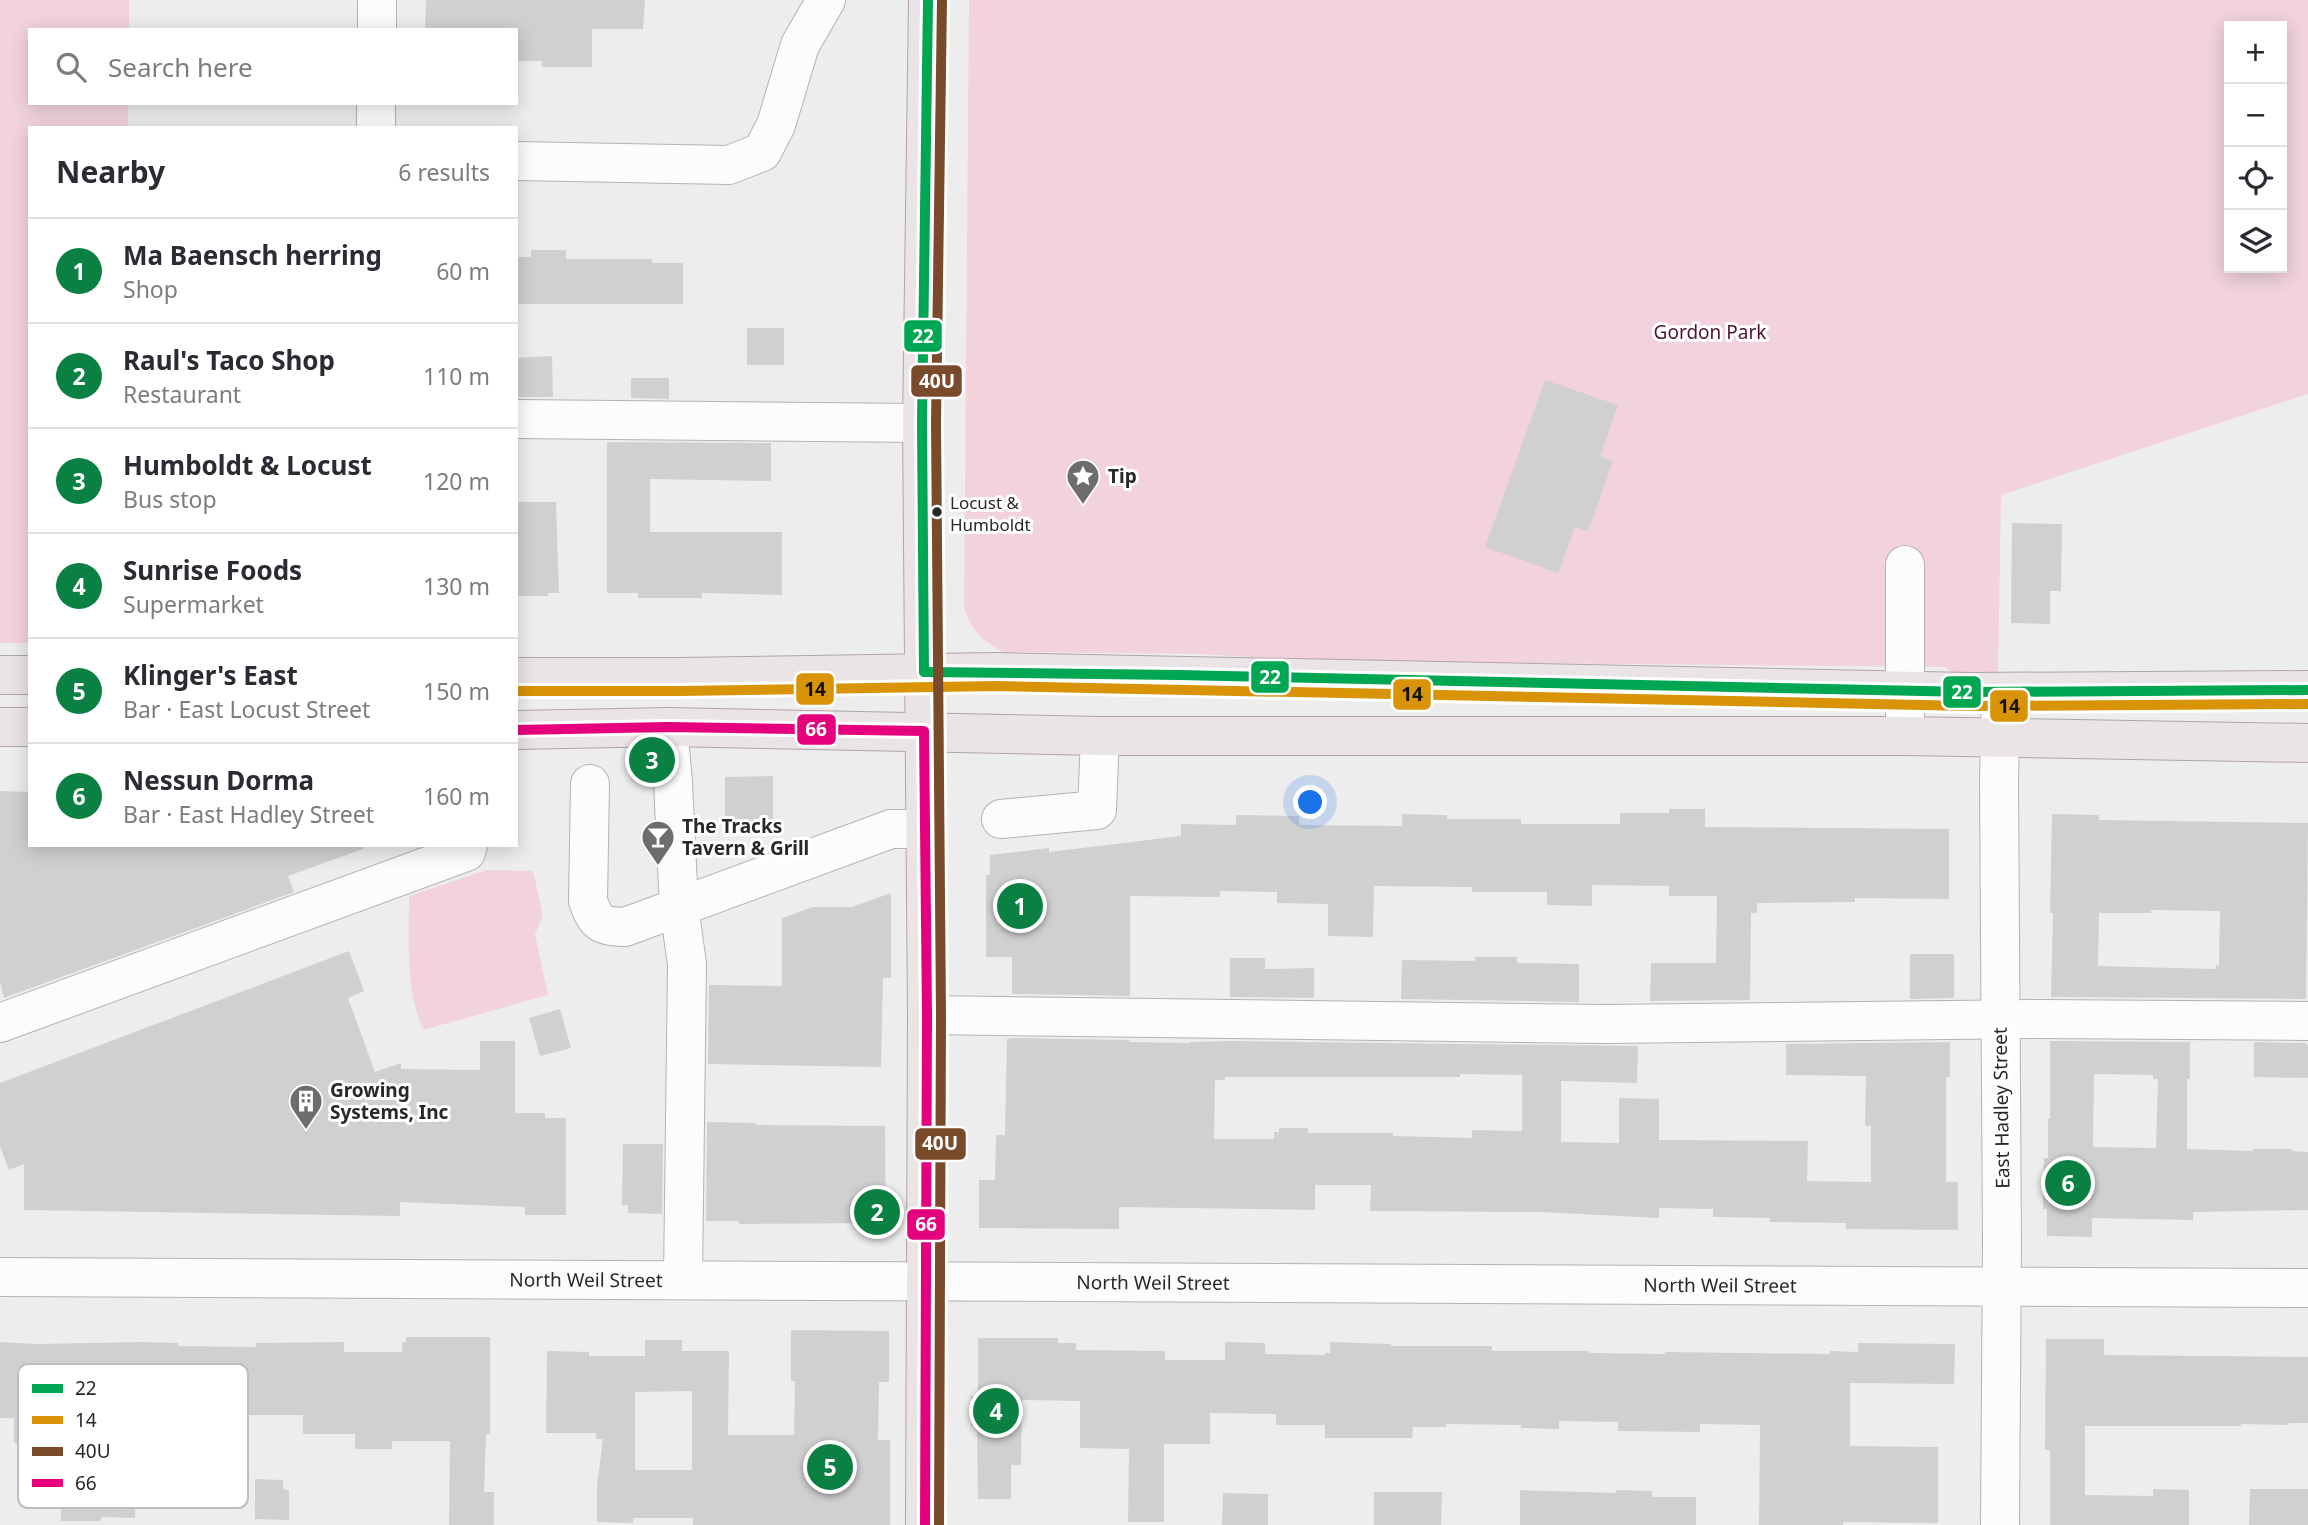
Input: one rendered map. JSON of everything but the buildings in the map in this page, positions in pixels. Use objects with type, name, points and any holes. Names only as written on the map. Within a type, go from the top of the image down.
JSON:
[{"type":"main road","points":[[925,1525],[927,1015],[922,424],[928,0]]},
{"type":"main road","points":[[518,677],[924,672],[2001,692],[2308,690]]},
{"type":"main road","points":[[0,675],[28,675]]},
{"type":"main road","points":[[0,727],[28,727]]},
{"type":"main road","points":[[518,730],[668,727],[1100,736],[1905,736],[2308,743]]},
{"type":"street","points":[[377,0],[377,28]]},
{"type":"street","points":[[518,161],[729,165],[762,152],[776,125],[800,45],[826,0]]},
{"type":"street","points":[[376,105],[376,126]]},
{"type":"street","points":[[518,419],[922,424]]},
{"type":"street","points":[[1905,565],[1905,736]]},
{"type":"street","name":"East Hadley Street","points":[[2000,1525],[2001,692]]},
{"type":"street","points":[[668,727],[679,907],[687,964],[683,1280]]},
{"type":"street","points":[[1002,819],[1097,810],[1100,736]]},
{"type":"street","points":[[590,784],[588,901],[599,923],[607,926],[625,927],[891,829],[925,829]]},
{"type":"street","points":[[0,1023],[466,852],[467,847]]},
{"type":"street","points":[[927,1015],[1605,1024],[2000,1019],[2308,1021]]},
{"type":"street","name":"North Weil Street","points":[[0,1277],[2308,1288]]},
{"type":"green space","points":[[0,0],[129,0],[129,28],[28,28],[28,105],[128,105],[128,126],[28,126],[28,643],[0,643]]},
{"type":"green space","name":"Gordon Park","points":[[969,0],[2308,0],[2308,394],[2001,495],[1998,677],[1955,677],[1946,667],[1314,661],[1201,654],[1004,652],[979,635],[964,608]]},
{"type":"green space","points":[[486,870],[533,871],[543,916],[535,934],[548,995],[423,1030],[413,998],[411,981],[409,896]]},
{"type":"transit line","name":"22","points":[[924,672],[922,423],[928,0]]},
{"type":"transit line","name":"40U","points":[[939,1525],[941,1015],[936,423],[942,0]]},
{"type":"transit line","name":"22","points":[[924,672],[1970,692],[2308,690]]},
{"type":"transit line","name":"14","points":[[518,691],[997,686],[1970,706],[2308,704]]},
{"type":"transit line","name":"66","points":[[518,730],[668,727],[924,731],[927,1015],[925,1525]]},
{"type":"place","name":"Tip","points":[[1083,506]]},
{"type":"place","name":"Locust & Humboldt","points":[[937,512]]},
{"type":"place","name":"Humboldt & Locust","points":[[652,760]]},
{"type":"place","name":"The Tracks Tavern & Grill","points":[[658,867]]},
{"type":"place","name":"Ma Baensch herring","points":[[1020,906]]},
{"type":"place","name":"Growing Systems, Inc","points":[[306,1131]]},
{"type":"place","name":"Nessun Dorma","points":[[2068,1183]]},
{"type":"place","name":"Raul's Taco Shop","points":[[877,1212]]},
{"type":"place","name":"Sunrise Foods","points":[[996,1411]]},
{"type":"place","name":"Klinger's East","points":[[830,1467]]}]
